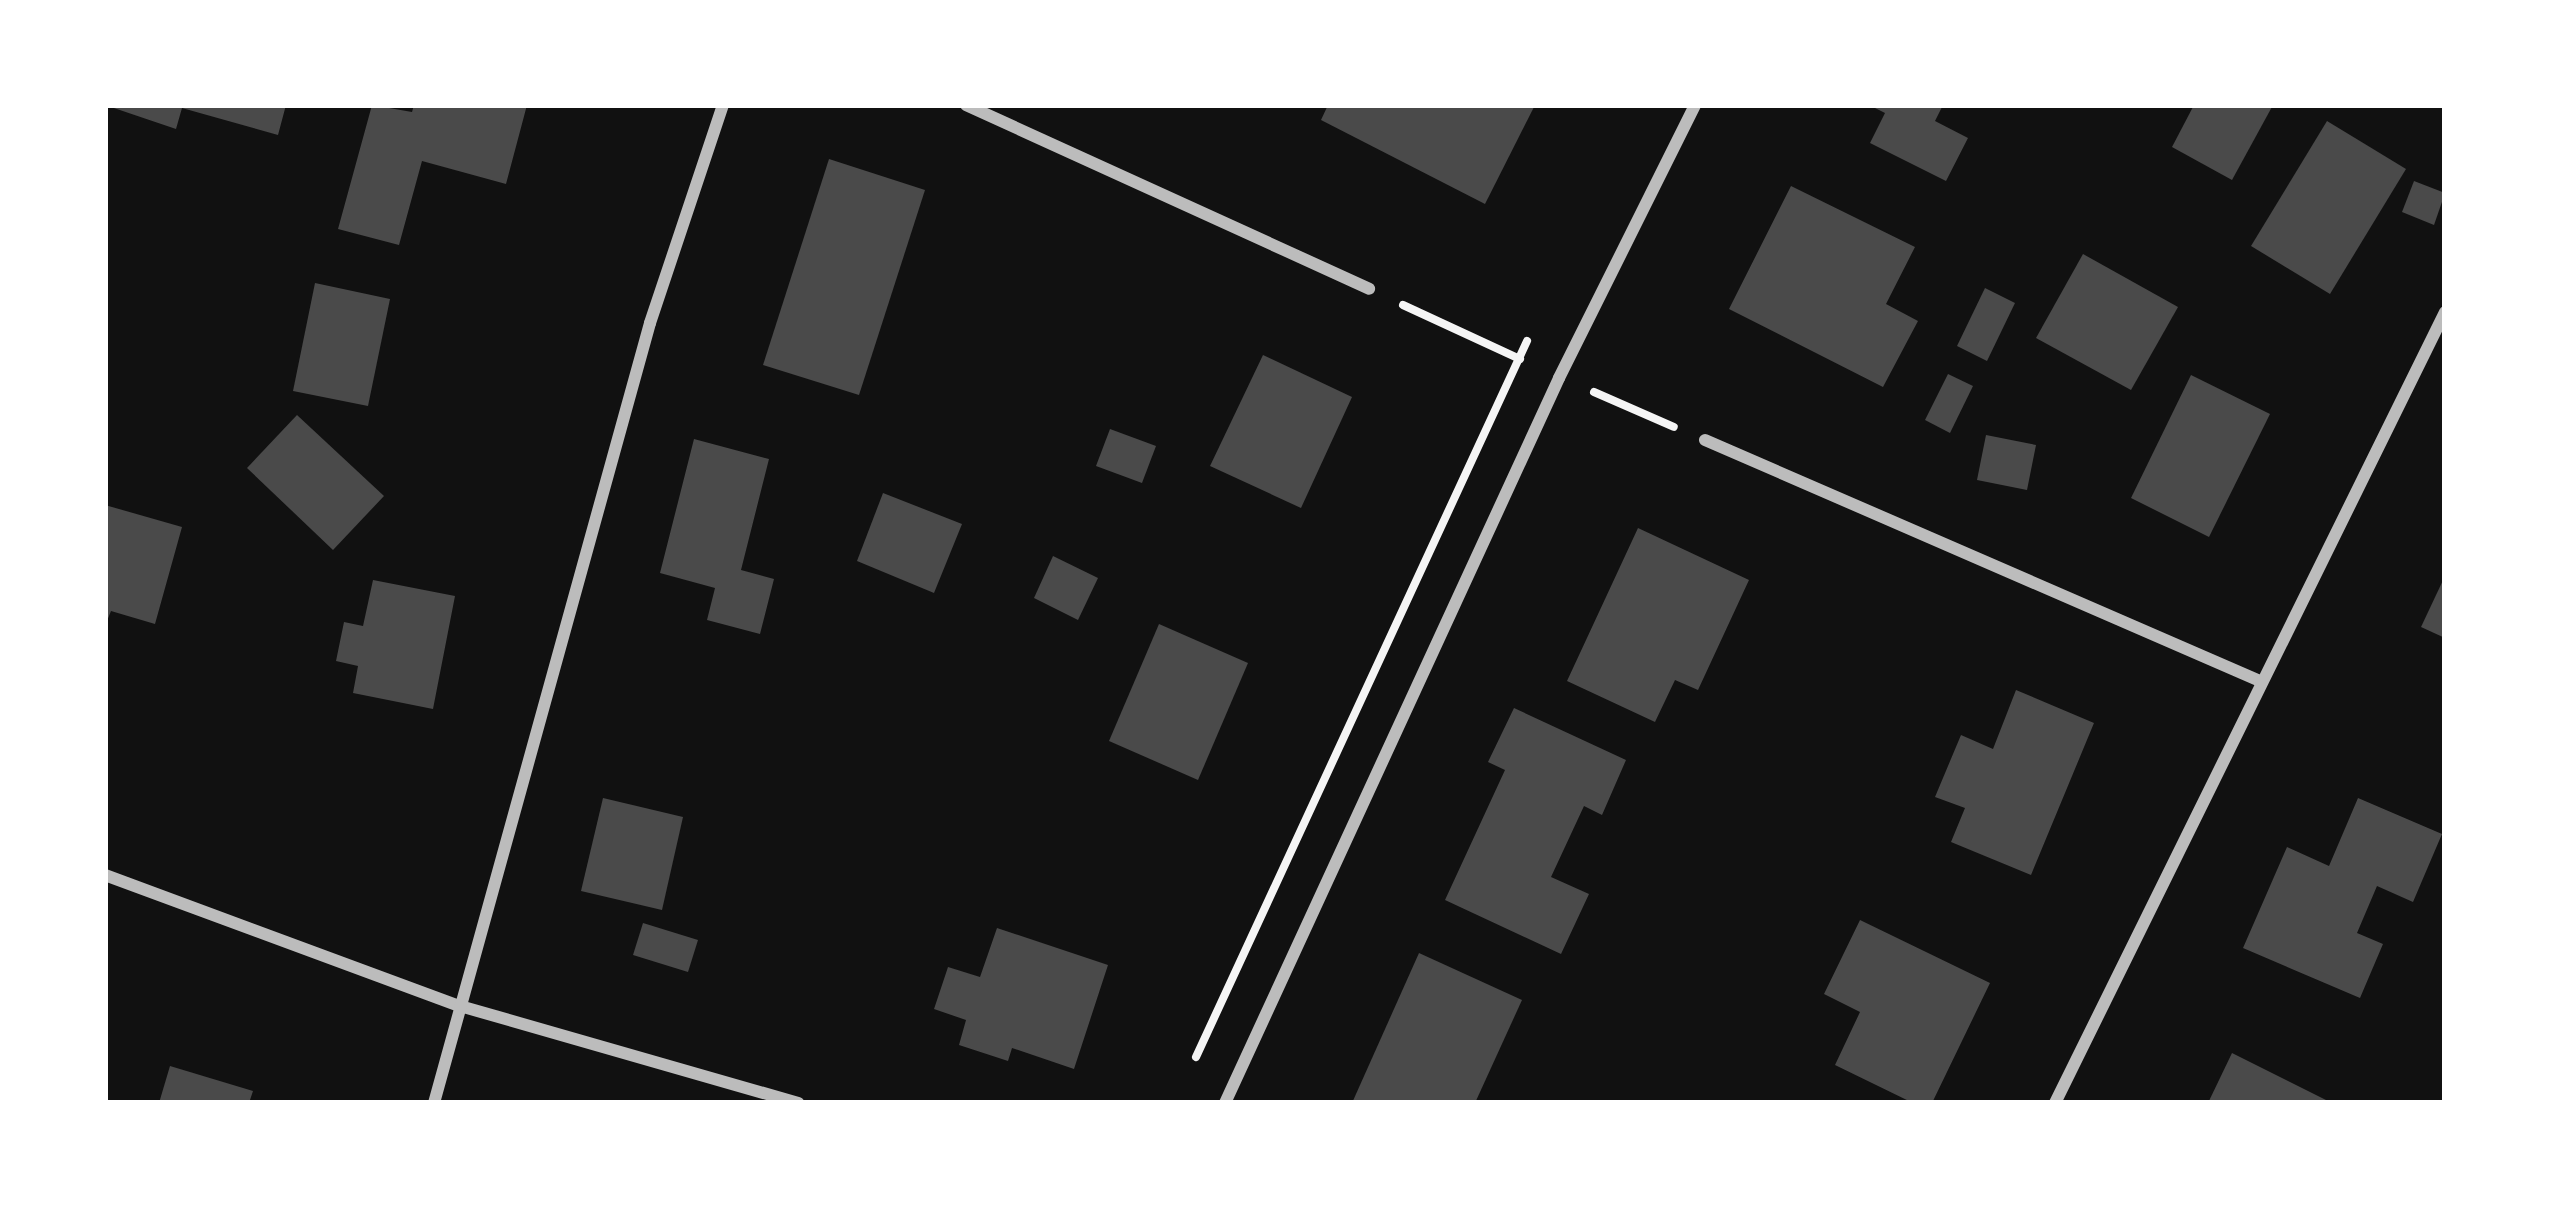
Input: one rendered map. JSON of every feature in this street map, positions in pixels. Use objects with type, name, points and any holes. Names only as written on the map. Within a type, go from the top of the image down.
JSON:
[{"type":"street","points":[[434,1103],[650,323],[723,105]]},
{"type":"street","points":[[966,105],[1369,289]]},
{"type":"street","points":[[1226,1103],[1500,503],[1695,105]]},
{"type":"street","points":[[2055,1103],[2445,312]]},
{"type":"street","points":[[1705,440],[2260,681]]},
{"type":"street","points":[[105,875],[460,1006],[798,1103]]},
{"type":"building","points":[[105,105],[286,105],[278,135],[182,108],[176,129]]},
{"type":"building","points":[[372,105],[412,112],[414,105],[527,105],[506,184],[422,161],[399,245],[338,229]]},
{"type":"building","points":[[1328,105],[1535,105],[1485,204],[1321,120]]},
{"type":"building","points":[[1869,105],[1943,105],[1935,121],[1968,138],[1946,181],[1870,143],[1885,113]]},
{"type":"building","points":[[2194,105],[2273,105],[2232,180],[2172,147]]},
{"type":"building","points":[[2327,121],[2406,169],[2330,294],[2251,246]]},
{"type":"building","points":[[829,159],[925,190],[859,395],[763,365]]},
{"type":"building","points":[[2414,181],[2445,193],[2434,225],[2402,212]]},
{"type":"building","points":[[1791,186],[1915,247],[1886,304],[1918,321],[1883,387],[1729,309]]},
{"type":"building","points":[[2083,254],[2178,307],[2131,390],[2036,338]]},
{"type":"building","points":[[315,283],[390,299],[368,406],[293,391]]},
{"type":"building","points":[[1985,288],[2015,303],[1987,361],[1957,346]]},
{"type":"building","points":[[1263,355],[1352,397],[1301,508],[1210,466]]},
{"type":"building","points":[[1948,374],[1973,386],[1950,433],[1925,420]]},
{"type":"building","points":[[2191,375],[2270,414],[2209,537],[2131,498]]},
{"type":"building","points":[[297,415],[384,496],[333,550],[247,468]]},
{"type":"building","points":[[1110,429],[1156,446],[1142,483],[1096,466]]},
{"type":"building","points":[[1986,435],[2036,445],[2027,490],[1977,480]]},
{"type":"building","points":[[694,439],[769,459],[741,570],[774,579],[760,634],[707,620],[715,588],[660,573]]},
{"type":"building","points":[[883,493],[962,524],[934,593],[857,561]]},
{"type":"building","points":[[105,505],[182,527],[155,624],[111,611],[105,626]]},
{"type":"building","points":[[1638,528],[1749,580],[1698,690],[1675,680],[1655,722],[1567,681]]},
{"type":"building","points":[[1053,556],[1098,578],[1078,620],[1034,598]]},
{"type":"building","points":[[2445,576],[2445,638],[2421,627]]},
{"type":"building","points":[[373,580],[455,596],[433,709],[353,693],[358,666],[336,661],[344,622],[363,626]]},
{"type":"building","points":[[1159,624],[1248,663],[1198,780],[1109,741]]},
{"type":"building","points":[[2016,690],[2094,723],[2031,875],[1951,842],[1965,808],[1935,797],[1961,735],[1993,749]]},
{"type":"building","points":[[1514,708],[1626,760],[1602,815],[1584,806],[1551,877],[1589,894],[1561,954],[1445,900],[1505,770],[1488,762]]},
{"type":"building","points":[[603,798],[683,817],[662,910],[581,891]]},
{"type":"building","points":[[2358,798],[2442,834],[2413,902],[2377,886],[2357,933],[2383,944],[2360,998],[2243,948],[2287,847],[2329,866]]},
{"type":"building","points":[[1860,920],[1990,983],[1932,1103],[1913,1103],[1835,1065],[1860,1012],[1824,994]]},
{"type":"building","points":[[643,923],[698,940],[688,972],[633,955]]},
{"type":"building","points":[[997,928],[1108,965],[1074,1069],[1012,1048],[1008,1061],[959,1045],[966,1020],[934,1009],[948,967],[980,977]]},
{"type":"building","points":[[1419,953],[1522,1000],[1475,1103],[1352,1103]]},
{"type":"building","points":[[2232,1053],[2332,1103],[2208,1103]]},
{"type":"building","points":[[170,1066],[253,1091],[249,1103],[159,1103]]}]
